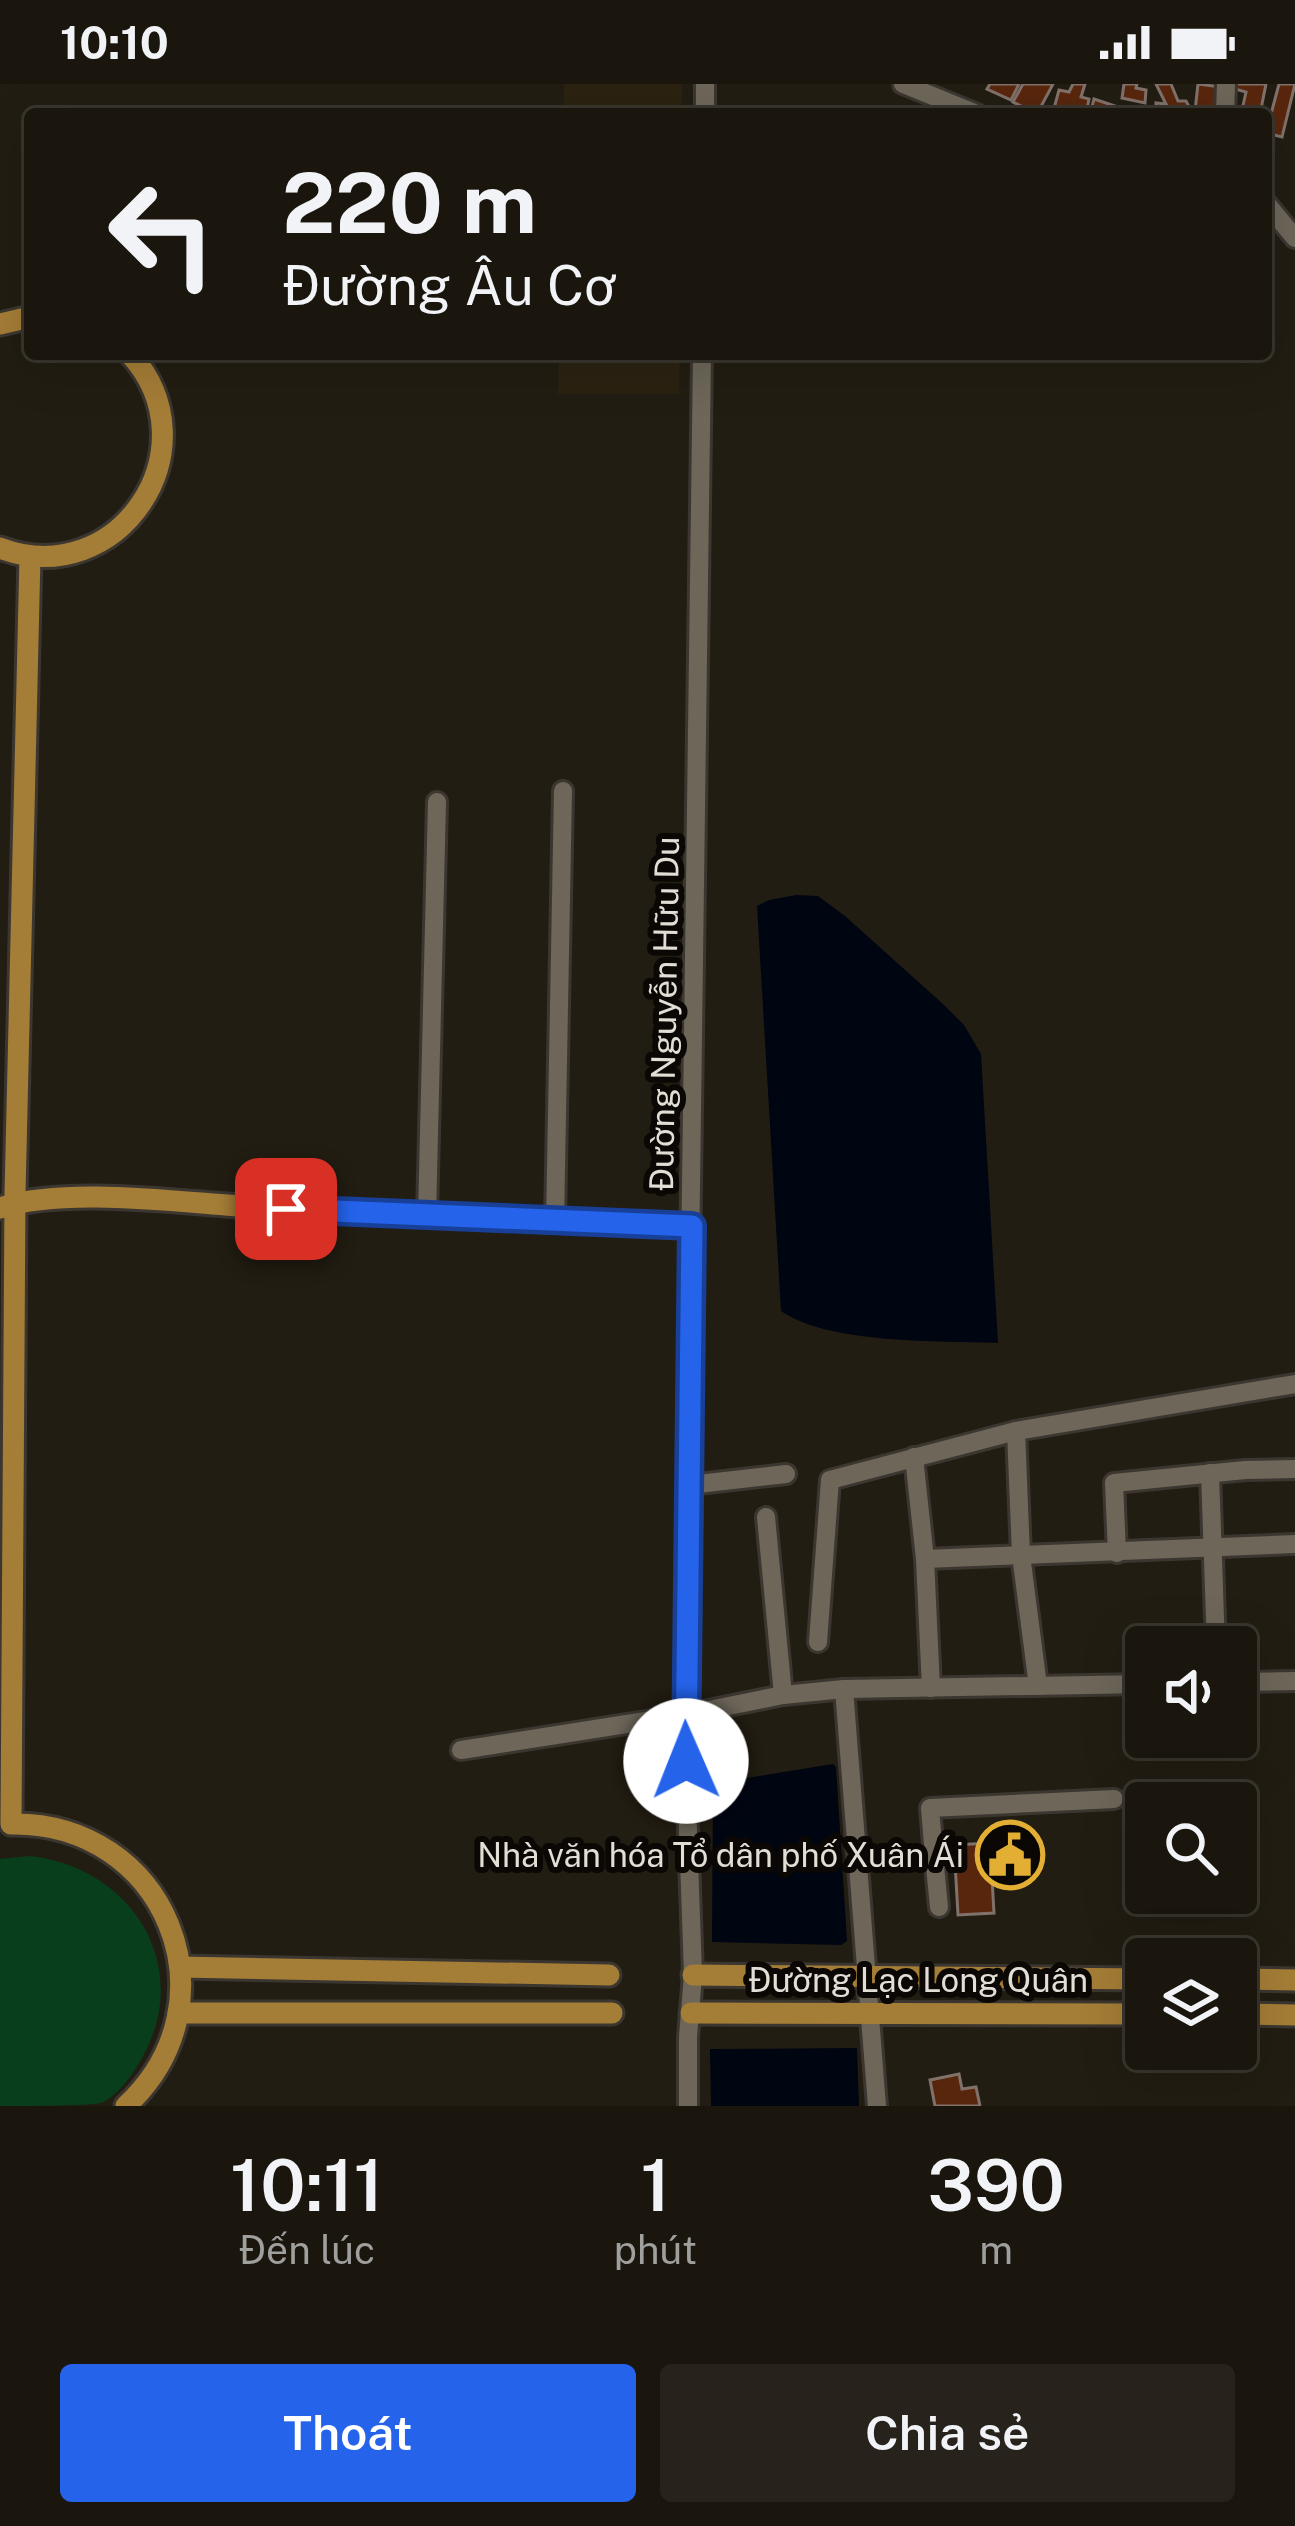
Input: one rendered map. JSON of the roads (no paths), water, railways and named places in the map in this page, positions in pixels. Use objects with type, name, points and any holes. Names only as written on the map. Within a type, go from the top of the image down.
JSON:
[{"type":"main road","points":[[0,548],[30,556],[63,555],[109,536],[134,514],[152,486],[161,454],[162,421],[154,391],[134,360]]},
{"type":"main road","points":[[30,556],[8,1206],[11,1824],[52,1826],[108,1850],[133,1869],[167,1919],[180,1967],[178,2013],[161,2063],[130,2105]]},
{"type":"main road","points":[[8,1206],[100,1198],[692,1226]]},
{"type":"main road","points":[[180,1967],[609,1975]]},
{"type":"main road","name":"Đường Lạc Long Quân","points":[[693,1975],[1125,1979]]},
{"type":"main road","points":[[1257,1979],[1295,1980]]},
{"type":"main road","points":[[178,2013],[612,2013]]},
{"type":"main road","name":"Đường Lạc Long Quân","points":[[691,2013],[1125,2014]]},
{"type":"main road","points":[[1257,2014],[1295,2015]]},
{"type":"street","points":[[903,84],[962,108]]},
{"type":"street","points":[[1272,210],[1293,234]]},
{"type":"street","name":"Đường Nguyễn Hữu Du","points":[[688,2106],[693,1975],[684,1715],[702,360]]},
{"type":"street","points":[[555,1222],[563,791]]},
{"type":"street","points":[[427,1216],[436,802]]},
{"type":"street","points":[[818,1642],[830,1480],[1016,1431],[1295,1384]]},
{"type":"street","points":[[1016,1431],[1021,1555],[1038,1686]]},
{"type":"street","points":[[914,1457],[931,1688]]},
{"type":"street","points":[[1117,1553],[1114,1484],[1295,1469]]},
{"type":"street","points":[[1210,1473],[1216,1626]]},
{"type":"street","points":[[688,1485],[786,1474]]},
{"type":"street","points":[[766,1517],[783,1695]]},
{"type":"street","points":[[925,1559],[1295,1544]]},
{"type":"street","points":[[1257,1682],[1294,1681]]},
{"type":"street","points":[[461,1750],[783,1695],[844,1689],[1125,1684]]},
{"type":"street","points":[[844,1689],[877,2106]]},
{"type":"street","points":[[939,1907],[930,1808],[1114,1798]]},
{"type":"street","points":[[859,1860],[934,1856]]},
{"type":"place","name":"Nhà văn hóa Tổ dân phố Xuân Ái","points":[[1010,1855]]}]
